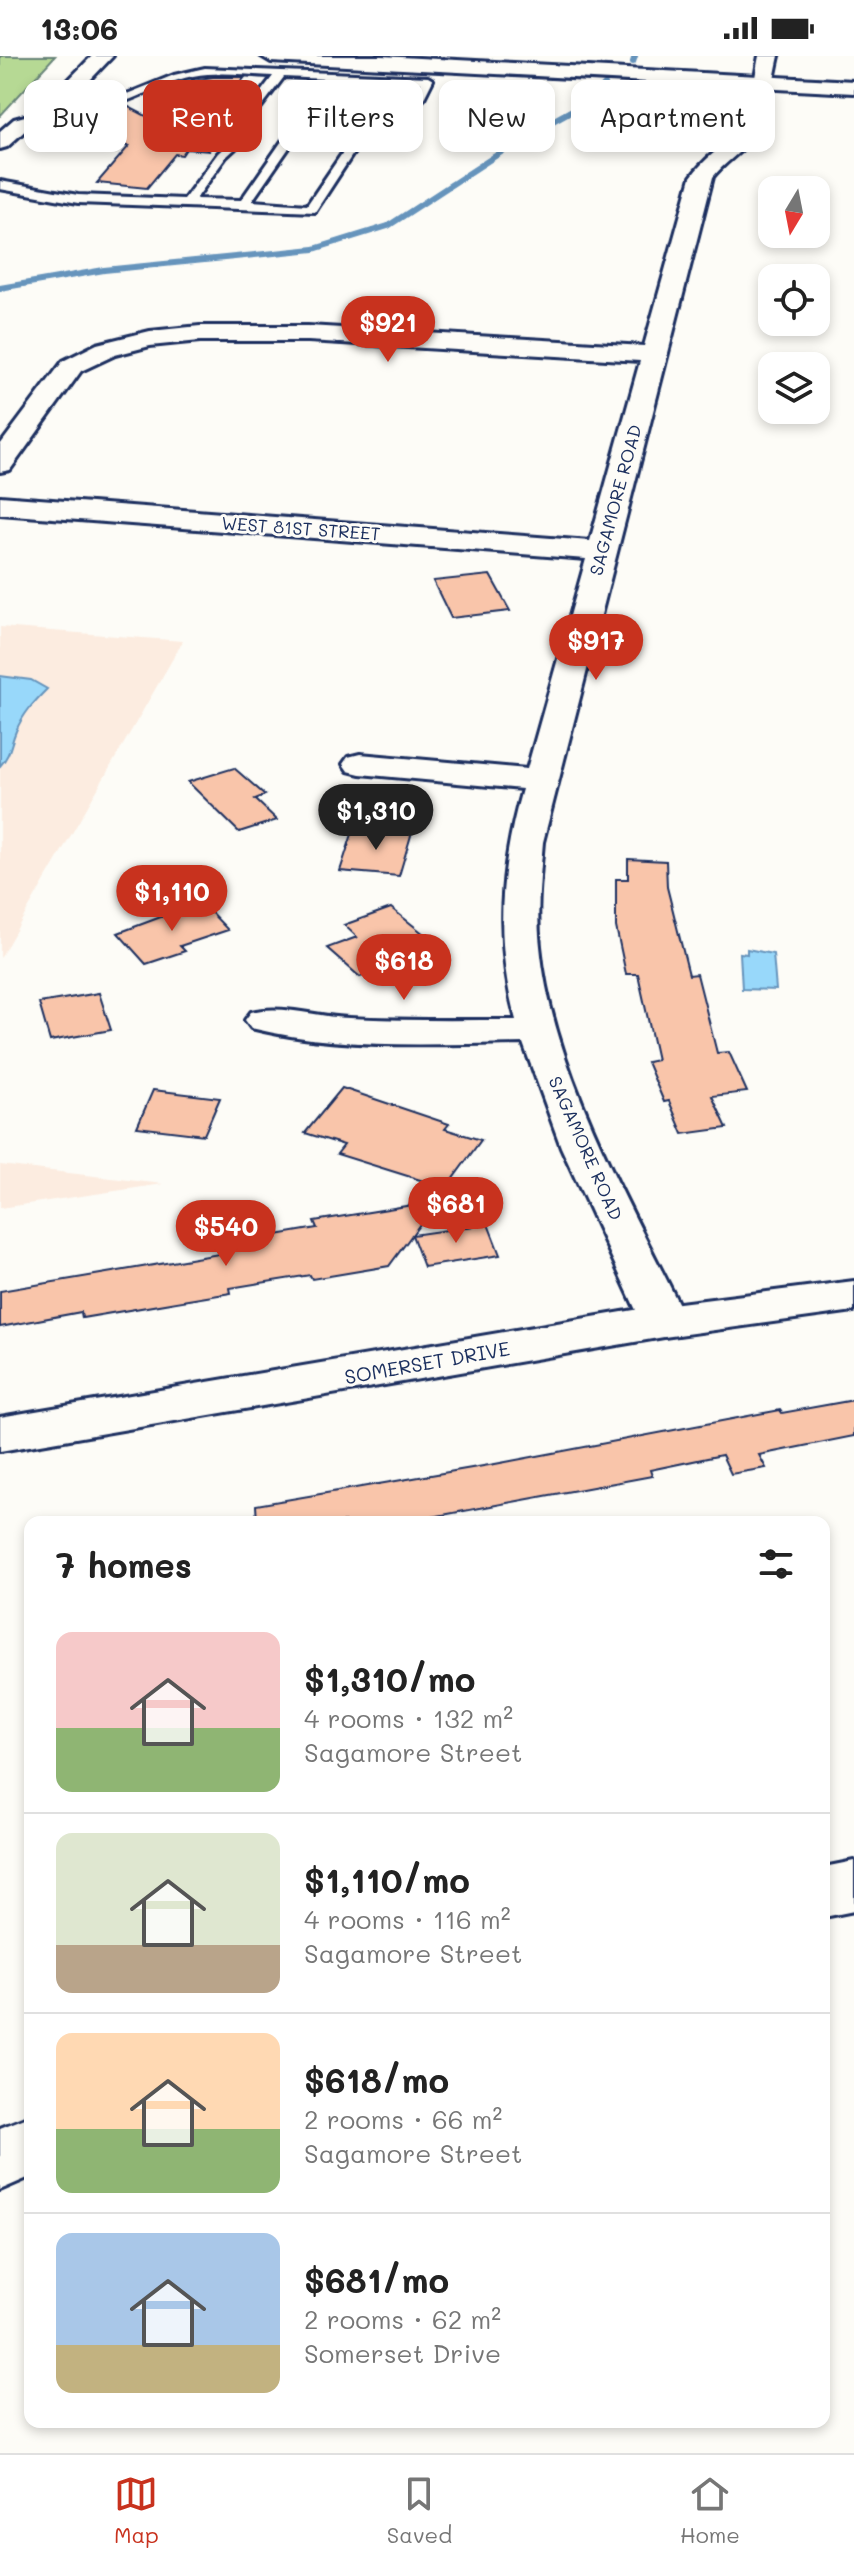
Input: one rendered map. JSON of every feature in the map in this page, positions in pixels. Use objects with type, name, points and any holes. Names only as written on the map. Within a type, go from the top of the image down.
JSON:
[{"type":"street","points":[[81,80],[103,56]]},
{"type":"street","points":[[276,65],[479,61],[766,69],[854,87]]},
{"type":"street","name":"SAGAMORE ROAD","points":[[664,1321],[558,1092],[523,963],[519,910],[525,842],[702,177],[710,163],[745,134],[751,124],[766,69]]},
{"type":"street","points":[[0,143],[24,114]]},
{"type":"street","points":[[0,464],[72,366],[89,354],[120,345],[182,335],[270,332],[654,354]]},
{"type":"street","name":"WEST 81ST STREET","points":[[0,505],[601,551]]},
{"type":"street","points":[[360,764],[541,781]]},
{"type":"street","points":[[265,1020],[344,1030],[406,1033],[539,1031]]},
{"type":"street","name":"SOMERSET DRIVE","points":[[0,1434],[664,1321],[854,1296]]},
{"type":"street","points":[[0,1442],[69,1422]]},
{"type":"street","points":[[830,1891],[854,1886]]},
{"type":"street","points":[[0,2160],[24,2148]]},
{"type":"lane","points":[[127,99],[196,70],[276,65],[332,76],[428,80],[423,90]]},
{"type":"lane","points":[[188,201],[222,155],[237,149],[246,133],[250,114],[276,65]]},
{"type":"lane","points":[[330,80],[332,76]]},
{"type":"lane","points":[[244,204],[278,147]]},
{"type":"lane","points":[[0,185],[78,199],[188,201],[311,209],[349,152]]},
{"type":"shaded area","points":[[0,627],[183,641],[0,958]]},
{"type":"shaded area","points":[[0,1165],[163,1184],[0,1208]]},
{"type":"green space","points":[[0,56],[55,56],[33,80],[24,80],[24,90],[0,116]]},
{"type":"water","points":[[0,676],[31,680],[47,689],[22,719],[0,766]]},
{"type":"water","points":[[747,949],[773,954],[776,990],[742,989],[740,953],[747,954]]},
{"type":"building","points":[[213,77],[245,77],[243,80],[192,80]]},
{"type":"building","points":[[127,106],[143,114],[143,152],[184,152],[182,155],[175,154],[147,188],[97,183],[127,152]]},
{"type":"building","points":[[490,575],[510,611],[451,618],[433,581]]},
{"type":"building","points":[[234,768],[265,795],[255,799],[277,820],[239,832],[188,782]]},
{"type":"building","points":[[354,828],[412,832],[399,876],[340,871]]},
{"type":"building","points":[[628,859],[666,861],[667,887],[689,975],[697,974],[717,1053],[729,1052],[747,1092],[712,1096],[727,1128],[683,1134],[669,1101],[664,1102],[647,1062],[657,1060],[638,974],[626,974],[616,927],[616,879],[628,879]]},
{"type":"building","points":[[201,902],[228,930],[180,946],[185,951],[146,964],[118,933]]},
{"type":"building","points":[[391,908],[434,942],[415,950],[420,954],[360,977],[327,948],[357,937],[344,925]]},
{"type":"building","points":[[99,993],[111,1030],[50,1041],[39,1003]]},
{"type":"building","points":[[342,1088],[449,1124],[445,1129],[481,1140],[446,1188],[337,1154],[344,1145],[305,1133]]},
{"type":"building","points":[[153,1090],[220,1098],[204,1135],[137,1127]]},
{"type":"building","points":[[437,1201],[389,1266],[230,1288],[231,1293],[82,1318],[81,1312],[0,1327],[0,1291],[231,1252],[229,1243],[317,1228],[314,1221]]},
{"type":"building","points":[[488,1224],[500,1255],[424,1267],[412,1235]]},
{"type":"building","points":[[854,1400],[854,1436],[759,1455],[766,1468],[731,1474],[722,1455],[650,1470],[652,1476],[437,1516],[257,1516],[256,1505],[780,1410],[782,1413]]},
{"type":"waterway","points":[[633,62],[635,56]]},
{"type":"waterway","points":[[0,288],[104,270],[314,249],[388,226],[529,134],[571,111]]}]
